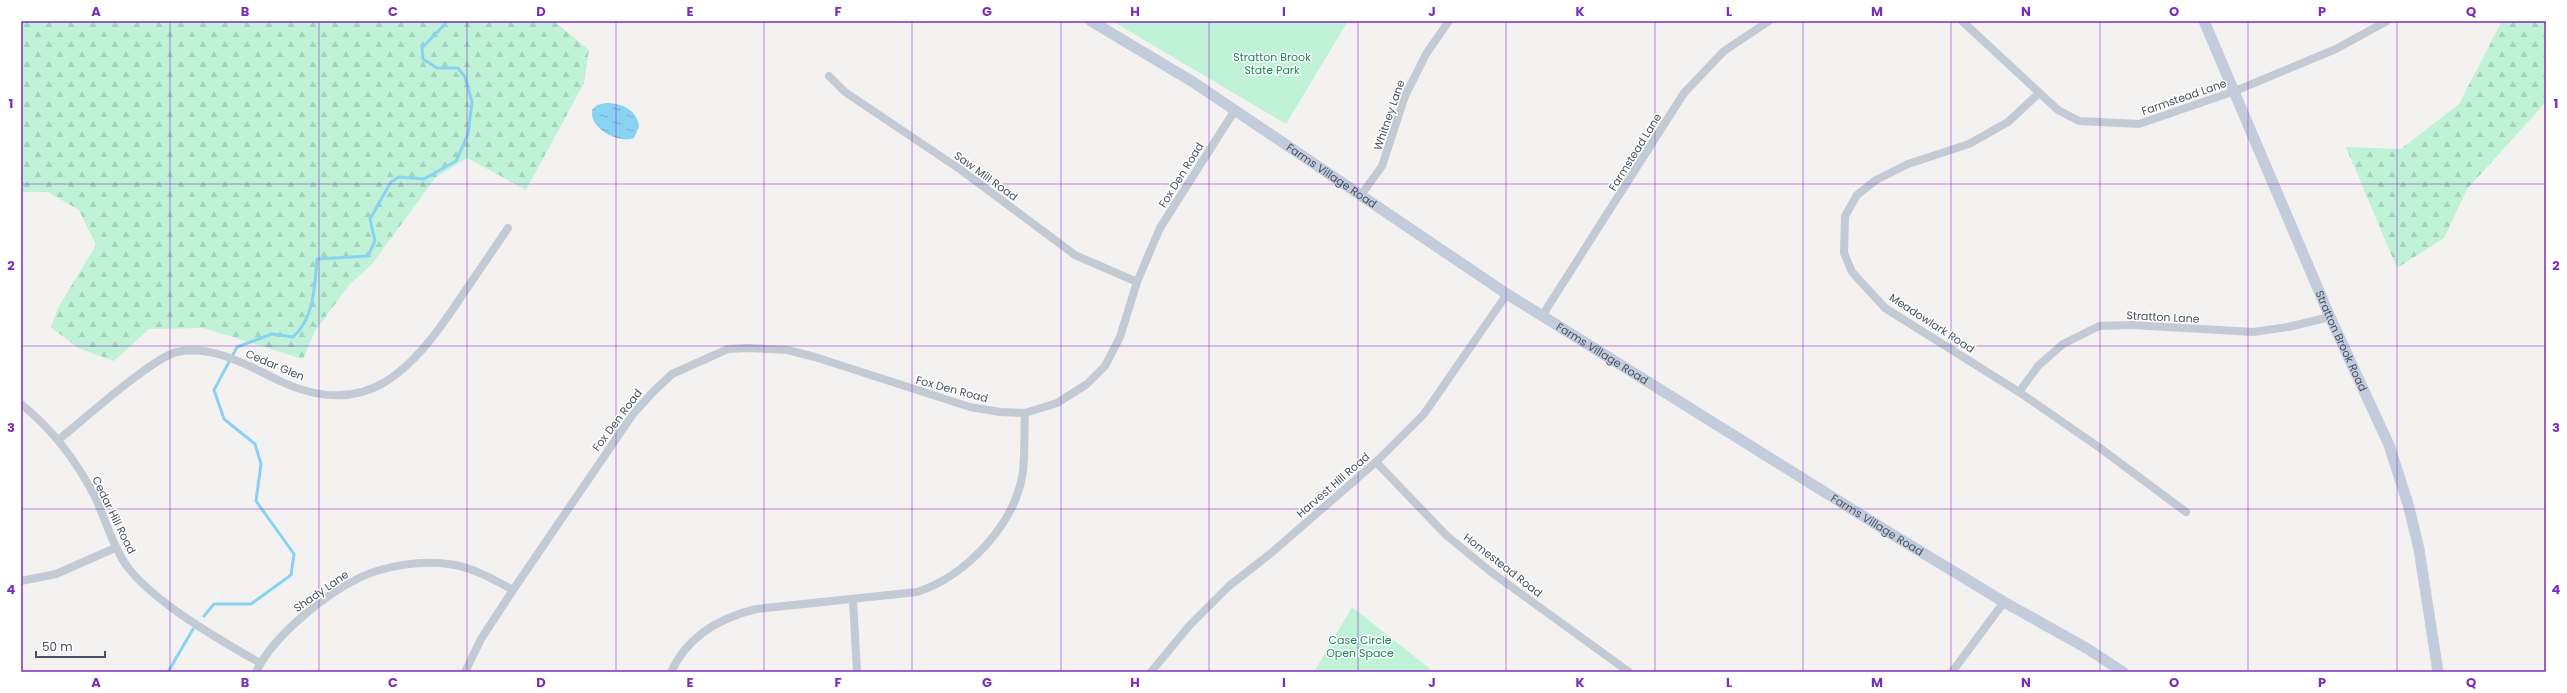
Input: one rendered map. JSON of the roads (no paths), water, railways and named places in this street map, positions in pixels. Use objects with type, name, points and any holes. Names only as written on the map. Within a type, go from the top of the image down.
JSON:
[{"type":"main road","name":"Farms Village Road","points":[[1091,21],[1235,110],[1507,294],[2004,602],[2088,649],[2123,672]]},
{"type":"main road","name":"Stratton Brook Road","points":[[2204,21],[2330,317],[2367,394],[2401,478],[2419,549],[2438,672]]},
{"type":"street","name":"Whitney Lane","points":[[1361,195],[1382,166],[1405,96],[1426,54],[1449,21]]},
{"type":"street","name":"Farmstead Lane","points":[[1542,316],[1684,92],[1724,51],[1769,21]]},
{"type":"street","name":"Farmstead Lane","points":[[1962,21],[2038,94],[2058,110],[2079,121],[2139,124],[2235,92],[2336,49],[2387,21]]},
{"type":"street","name":"Saw Mill Road","points":[[829,76],[845,92],[961,170],[1075,255],[1138,282]]},
{"type":"street","name":"Meadowlark Road","points":[[2038,94],[2008,122],[1969,144],[1908,164],[1876,180],[1857,195],[1845,216],[1844,253],[1852,272],[1885,308],[2019,392],[2100,448],[2186,512]]},
{"type":"street","name":"Fox Den Road","points":[[465,672],[481,639],[615,439],[652,392],[672,374],[728,349],[787,350],[815,356],[970,407],[1000,412],[1025,413],[1057,403],[1087,384],[1105,366],[1120,337],[1138,282],[1160,228],[1235,110]]},
{"type":"street","name":"Cedar Glen","points":[[58,440],[144,372],[176,352],[206,350],[238,361],[287,384],[311,392],[358,394],[383,383],[404,371],[434,338],[508,228]]},
{"type":"street","name":"Harvest Hill Road","points":[[1152,672],[1160,659],[1189,626],[1229,586],[1270,554],[1376,462],[1424,414],[1438,396],[1507,294]]},
{"type":"street","name":"Stratton Lane","points":[[2019,392],[2038,366],[2063,344],[2099,326],[2133,325],[2253,332],[2288,327],[2330,317]]},
{"type":"street","name":"Cedar Hill Road","points":[[21,404],[58,440],[96,499],[115,548],[140,580],[160,597],[260,663]]},
{"type":"street","points":[[671,672],[675,663],[694,639],[730,615],[756,609],[853,600],[917,592],[936,586],[961,567],[992,539],[1006,516],[1023,472],[1025,413]]},
{"type":"street","name":"Homestead Road","points":[[1376,462],[1446,535],[1491,572],[1628,672]]},
{"type":"street","points":[[21,581],[56,574],[115,548]]},
{"type":"street","name":"Shady Lane","points":[[256,672],[260,663],[288,628],[337,591],[361,577],[413,564],[448,564],[487,576],[513,590]]},
{"type":"street","points":[[853,600],[857,672]]},
{"type":"street","points":[[1952,672],[2004,602]]},
{"type":"water","points":[[606,103],[623,106],[636,116],[639,127],[634,138],[621,139],[613,137],[600,129],[595,123],[592,117],[592,110],[597,105]]},
{"type":"waterway","points":[[204,616],[214,604],[251,604],[291,575],[294,554],[256,501],[261,464],[255,444],[224,419],[214,390],[237,347],[272,334],[293,337],[300,330],[312,301],[317,259],[368,256],[375,241],[370,219],[391,182],[399,177],[424,179],[456,161],[468,134],[472,102],[465,77],[458,68],[437,68],[423,59],[422,48],[446,23],[444,21]]},
{"type":"waterway","points":[[168,672],[193,629]]},
{"type":"park label","name":"Stratton Brook State Park","points":[[1272,63]]},
{"type":"park label","name":"Case Circle Open Space","points":[[1360,646]]}]
